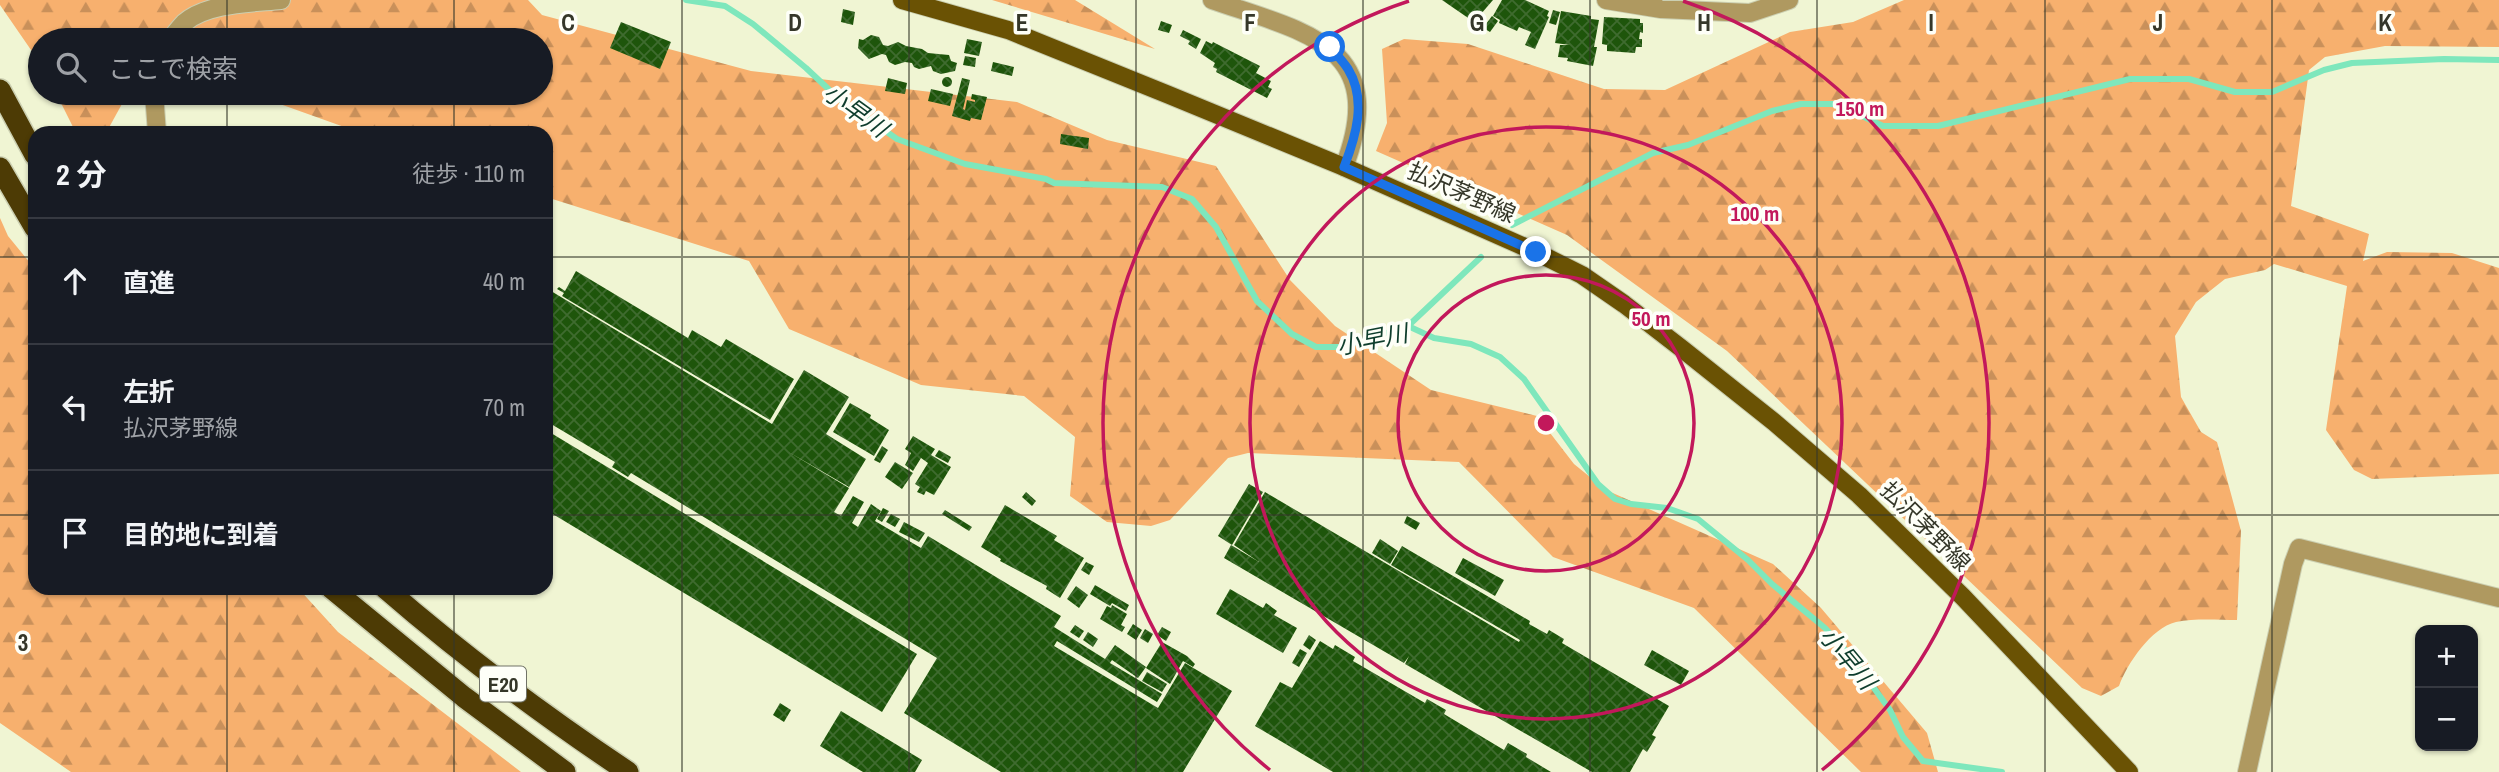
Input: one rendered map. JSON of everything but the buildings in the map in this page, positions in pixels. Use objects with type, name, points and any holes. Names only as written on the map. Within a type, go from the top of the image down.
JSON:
[{"type":"highway","points":[[0,90],[28,142]]},
{"type":"highway","points":[[0,168],[28,216]]},
{"type":"highway","name":"E20","points":[[340,595],[464,697],[565,772]]},
{"type":"highway","name":"E20","points":[[393,595],[436,632],[550,720],[628,772]]},
{"type":"main road","name":"払沢茅野線","points":[[902,0],[1008,30],[1344,167],[1582,275],[1625,303],[1774,422],[1859,495],[1963,597],[2129,772]]},
{"type":"street","points":[[180,28],[186,21],[229,5],[281,0]]},
{"type":"street","points":[[1212,0],[1302,31],[1330,47],[1349,70],[1358,96],[1358,121],[1344,167]]},
{"type":"street","points":[[1606,0],[1661,9],[1750,7],[1789,0]]},
{"type":"street","points":[[155,105],[156,126]]},
{"type":"street","points":[[2247,772],[2293,564],[2299,548],[2499,598]]},
{"type":"green space","points":[[0,0],[528,0],[542,15],[751,71],[1017,102],[1107,140],[1216,166],[1290,280],[1335,326],[1431,390],[1537,416],[1574,464],[1606,490],[1773,564],[1821,608],[1927,733],[1938,772],[1861,772],[1694,608],[1553,557],[1459,462],[1248,453],[1228,458],[1170,520],[1151,526],[1107,522],[1070,496],[1075,437],[1024,396],[921,385],[789,329],[749,261],[553,199],[553,126],[341,126],[283,105],[553,105],[553,28],[28,28],[28,46],[0,5]]},
{"type":"green space","points":[[992,0],[1075,0],[1155,49]]},
{"type":"green space","points":[[1904,0],[2499,0],[2499,47],[2385,46],[2325,57],[2309,70],[2291,206],[2369,234],[2363,261],[2387,252],[2452,253],[2499,268],[2499,474],[2372,479],[2354,470],[2326,430],[2347,286],[2274,264],[2265,270],[2225,279],[2196,302],[2175,336],[2181,397],[2201,432],[2217,442],[2241,531],[2237,620],[2176,622],[2158,631],[2141,648],[2119,686],[2101,696],[2082,688],[1727,351],[1567,235],[1376,151],[1387,123],[1382,49],[1404,39],[1468,44],[1604,89],[1665,90],[1790,32],[1853,22]]},
{"type":"green space","points":[[62,105],[121,105],[110,126],[72,126]]},
{"type":"green space","points":[[0,218],[8,236],[28,260],[28,595],[304,595],[338,632],[521,772],[71,772],[0,723]]},
{"type":"waterway","name":"小早川","points":[[686,0],[725,6],[753,24],[838,98],[897,139],[965,164],[1046,179],[1054,183],[1162,187],[1192,199],[1216,227],[1257,301],[1292,334],[1316,347],[1343,347],[1408,326],[1434,338],[1471,344],[1500,357],[1524,379],[1598,484],[1615,499],[1631,504],[1667,508],[1698,519],[1825,628],[1849,654],[1890,710],[1903,737],[1923,761],[2002,772]]},
{"type":"waterway","points":[[1512,225],[1653,153],[1688,145],[1772,111],[1801,104],[1837,104],[1883,126],[1938,126],[2130,79],[2189,79],[2235,92],[2272,92],[2324,70],[2352,63],[2444,59],[2499,60]]},
{"type":"waterway","points":[[1408,326],[1481,257]]},
{"type":"route","points":[[1330,47],[1349,70],[1358,96],[1358,121],[1344,167],[1536,252]]}]
